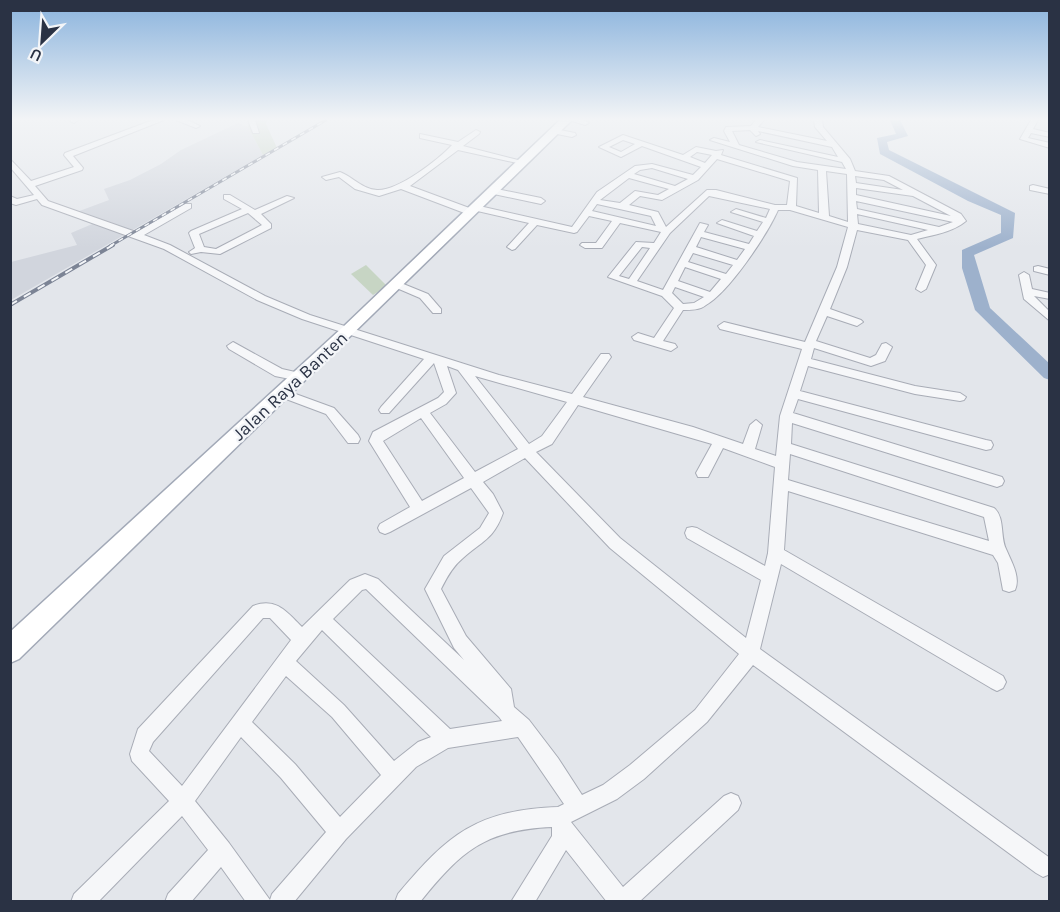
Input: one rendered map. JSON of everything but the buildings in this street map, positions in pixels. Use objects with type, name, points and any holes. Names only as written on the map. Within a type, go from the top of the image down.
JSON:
[{"type":"main road","name":"Jalan Raya Banten","points":[[10,650],[349,332],[518,163]]},
{"type":"street","points":[[11,163],[32,184],[45,203],[138,235],[187,256],[261,298],[349,332],[463,368],[720,441],[783,464]]},
{"type":"street","points":[[32,184],[79,168],[74,163]]},
{"type":"street","points":[[404,187],[436,163]]},
{"type":"street","points":[[695,163],[706,166]]},
{"type":"street","points":[[665,230],[655,214],[654,207],[659,198],[695,178],[709,163]]},
{"type":"street","points":[[737,163],[794,180]]},
{"type":"street","points":[[792,163],[822,167],[849,166]]},
{"type":"street","points":[[836,163],[889,178],[958,216],[961,221]]},
{"type":"street","points":[[522,902],[560,843],[561,823],[578,807],[610,792],[637,772],[701,716],[751,653],[776,553],[786,416],[809,345],[842,267],[853,226],[854,211],[847,163]]},
{"type":"street","points":[[791,207],[796,164]]},
{"type":"street","points":[[326,177],[340,174],[358,187],[382,193],[396,186],[404,187],[472,210],[574,230],[588,213],[594,201],[614,183],[647,165],[695,178]]},
{"type":"street","points":[[822,167],[824,216]]},
{"type":"street","points":[[746,179],[754,169]]},
{"type":"street","points":[[627,175],[674,188]]},
{"type":"street","points":[[1033,188],[1050,192]]},
{"type":"street","points":[[492,191],[541,201]]},
{"type":"street","points":[[852,191],[918,196]]},
{"type":"street","points":[[852,191],[961,221]]},
{"type":"street","points":[[631,283],[657,246],[665,230],[695,202],[710,192],[775,208],[791,207],[853,226],[911,238],[952,226],[961,221]]},
{"type":"street","points":[[622,206],[638,193],[659,198]]},
{"type":"street","points":[[10,199],[16,202],[39,196]]},
{"type":"street","points":[[187,256],[200,249],[217,252],[267,227],[265,221],[227,197]]},
{"type":"street","points":[[200,249],[194,233],[290,198]]},
{"type":"street","points":[[594,201],[655,214]]},
{"type":"street","points":[[138,235],[188,206]]},
{"type":"street","points":[[657,342],[680,307],[702,304],[712,296],[750,247],[775,208]]},
{"type":"street","points":[[854,211],[936,229]]},
{"type":"street","points":[[736,212],[768,221]]},
{"type":"street","points":[[588,213],[665,230]]},
{"type":"street","points":[[585,245],[599,246],[618,219]]},
{"type":"street","points":[[512,248],[534,223]]},
{"type":"street","points":[[722,223],[759,234]]},
{"type":"street","points":[[666,294],[701,229],[750,247]]},
{"type":"street","points":[[911,238],[931,265],[921,289]]},
{"type":"street","points":[[657,246],[639,244],[614,275],[616,279],[666,294],[680,307]]},
{"type":"street","points":[[691,249],[738,263]]},
{"type":"street","points":[[683,263],[727,278]]},
{"type":"street","points":[[1038,269],[1050,272]]},
{"type":"street","points":[[1024,275],[1029,299],[1050,318]]},
{"type":"street","points":[[672,282],[712,296]]},
{"type":"street","points":[[396,284],[424,296],[437,311]]},
{"type":"street","points":[[1026,291],[1050,296]]},
{"type":"street","points":[[824,311],[857,322]]},
{"type":"street","points":[[724,326],[871,362],[881,358],[886,347]]},
{"type":"street","points":[[638,337],[671,347]]},
{"type":"street","points":[[233,346],[279,373],[300,377]]},
{"type":"street","points":[[385,528],[547,440],[605,357]]},
{"type":"street","points":[[385,410],[435,359]]},
{"type":"street","points":[[419,509],[375,441],[378,436],[423,412],[450,393],[435,359]]},
{"type":"street","points":[[804,361],[915,390],[960,396]]},
{"type":"street","points":[[463,368],[527,451],[615,543],[751,653],[1043,866]]},
{"type":"street","points":[[282,393],[330,411],[353,439]]},
{"type":"street","points":[[792,393],[986,445]]},
{"type":"street","points":[[423,412],[473,482],[488,498],[496,513],[493,524],[486,534],[457,554],[439,574],[433,589],[460,642],[506,695],[505,711]]},
{"type":"street","points":[[786,416],[997,481]]},
{"type":"street","points":[[747,451],[756,425]]},
{"type":"street","points":[[703,472],[720,441]]},
{"type":"street","points":[[784,447],[989,512],[992,514],[998,550],[1005,561],[1009,585]]},
{"type":"street","points":[[781,483],[998,550]]},
{"type":"street","points":[[692,533],[770,577]]},
{"type":"street","points":[[776,553],[997,682]]},
{"type":"street","points":[[82,902],[183,801],[286,664],[302,639],[356,585],[365,581],[372,584],[522,727],[551,765],[578,807]]},
{"type":"street","points":[[260,902],[183,801],[140,754],[145,736],[259,611],[273,610],[302,639]]},
{"type":"street","points":[[322,619],[447,739]]},
{"type":"street","points":[[286,664],[338,711],[393,774]]},
{"type":"street","points":[[241,724],[288,771],[339,832]]},
{"type":"street","points":[[280,902],[339,832],[393,774],[425,749],[447,739],[522,727]]},
{"type":"street","points":[[406,902],[425,879],[464,840],[481,829],[514,820],[561,823],[622,902],[731,803]]},
{"type":"street","points":[[176,902],[222,850]]},
{"type":"shaded area","points":[[250,163],[11,300],[11,262],[77,245],[71,233],[97,222],[74,213],[109,200],[104,189],[130,180],[161,164]]},
{"type":"green space","points":[[366,265],[387,286],[373,295],[351,274]]},
{"type":"waterway","points":[[904,163],[972,198],[1008,213],[1008,235],[967,253],[969,268],[983,310],[1050,374]]},
{"type":"railway","points":[[110,246],[253,163]]},
{"type":"railway","points":[[10,305],[113,245]]}]
